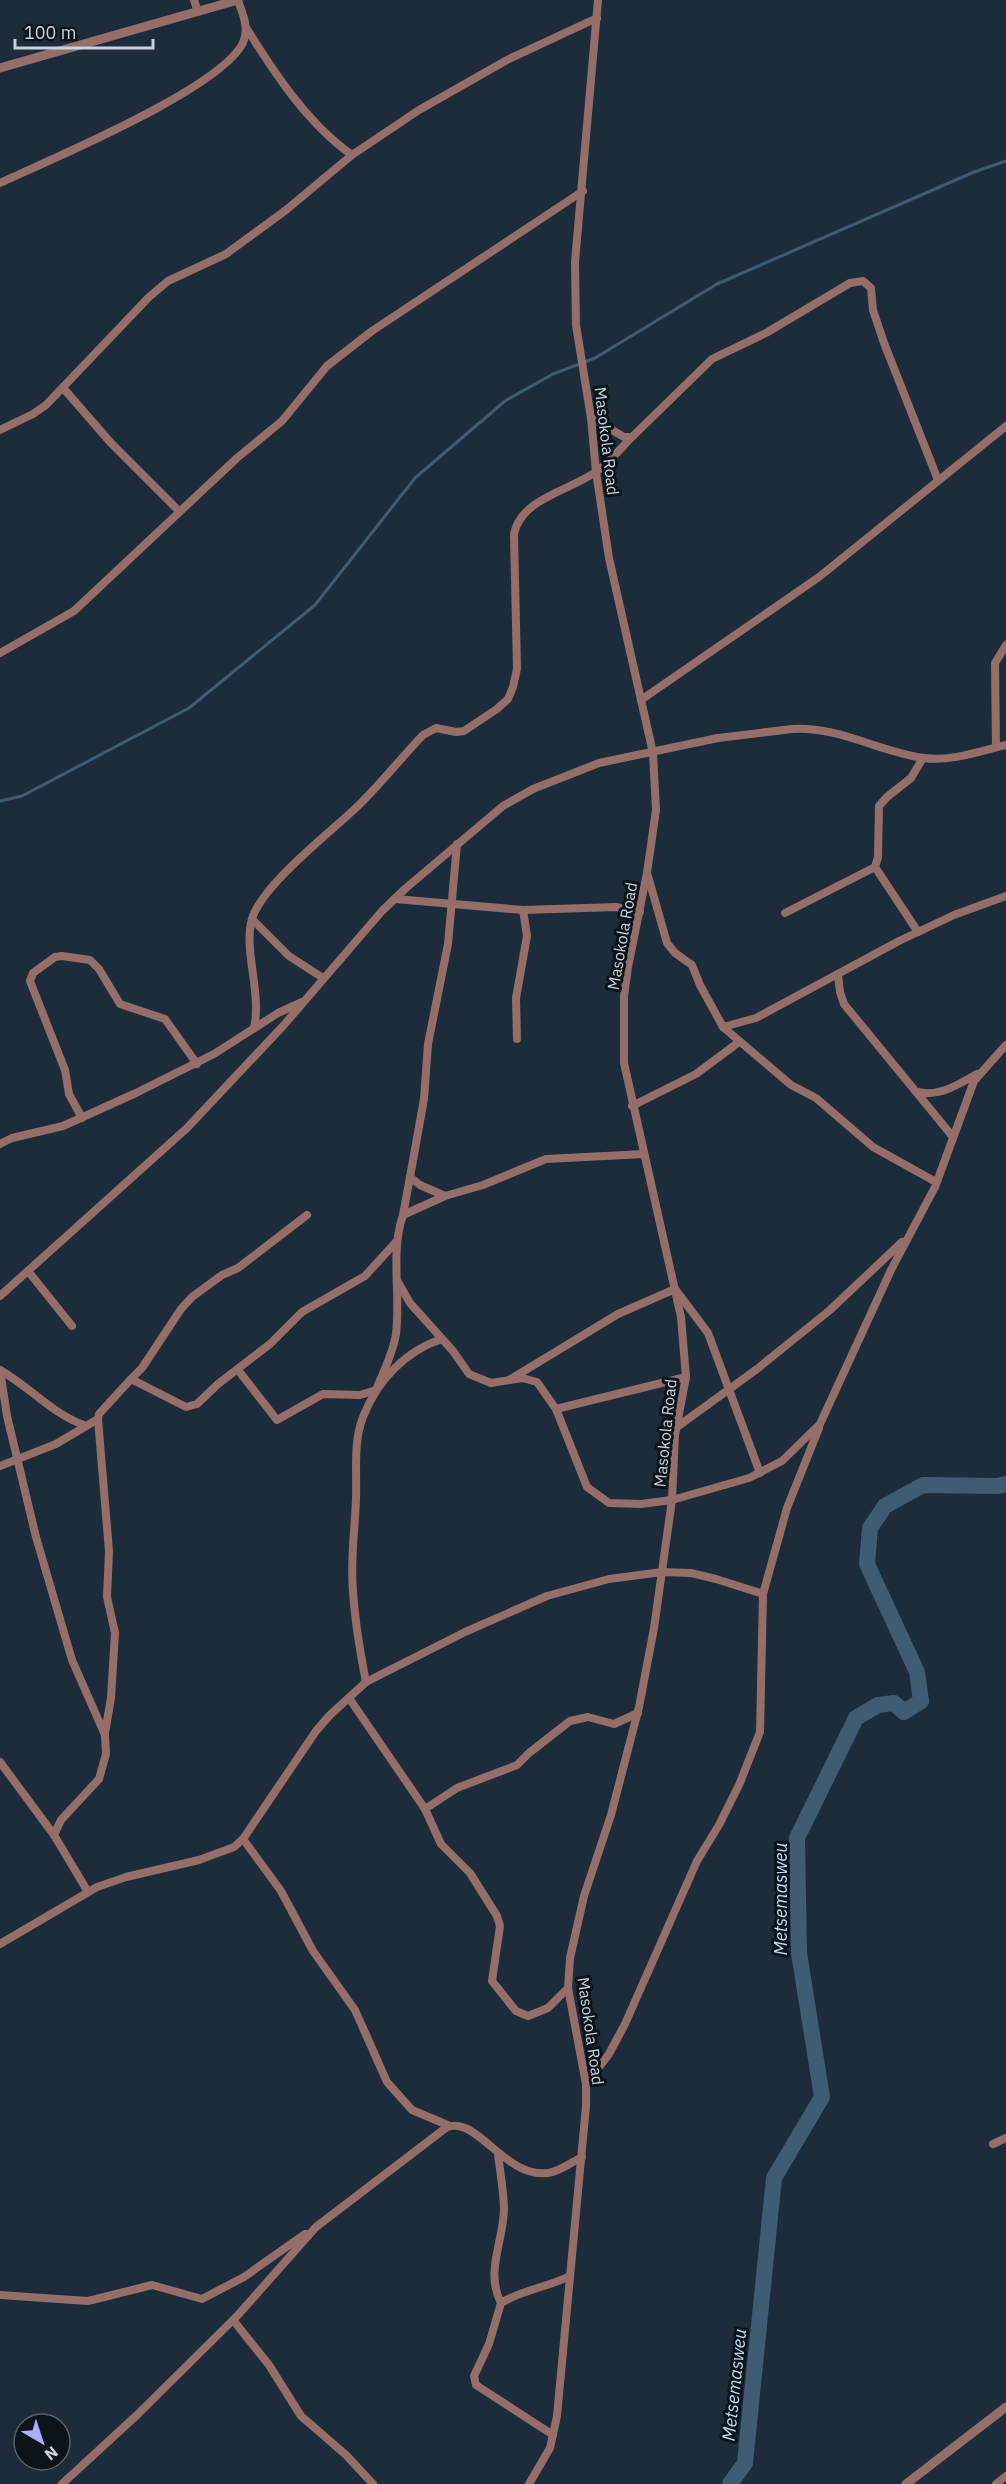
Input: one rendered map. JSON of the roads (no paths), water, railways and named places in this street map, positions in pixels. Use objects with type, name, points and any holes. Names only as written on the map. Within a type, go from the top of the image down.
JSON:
[{"type":"street","points":[[194,0],[198,12]]},
{"type":"street","points":[[0,68],[238,0],[247,29],[277,75],[330,139],[352,155]]},
{"type":"street","points":[[0,653],[74,611],[237,458],[282,421],[327,366],[372,331],[583,191],[597,0]]},
{"type":"street","points":[[0,430],[33,414],[64,389],[149,297],[168,281],[226,254],[286,210],[352,155],[418,110],[498,66],[597,18]]},
{"type":"street","points":[[0,183],[145,115],[191,89],[237,52],[244,42],[247,29]]},
{"type":"street","name":"Masokola Road","points":[[529,2484],[550,2448],[554,2436],[582,2157],[586,2084],[568,1988],[570,1958],[584,1896],[611,1815],[638,1713],[662,1572],[672,1500],[677,1427],[686,1377],[686,1353],[675,1289],[624,1063],[624,996],[647,873],[656,810],[653,753],[609,558],[596,472],[591,418],[579,349],[575,262],[583,191]]},
{"type":"street","points":[[254,1028],[258,1004],[250,932],[252,919],[265,896],[296,862],[360,804],[423,735],[436,728],[456,732],[464,731],[508,699],[517,669],[514,534],[516,525],[524,513],[540,501],[596,472],[712,359],[766,333],[850,283],[863,281],[872,288],[873,310],[884,343],[938,480]]},
{"type":"street","points":[[64,389],[111,443],[179,511]]},
{"type":"street","points":[[591,418],[624,437],[632,437]]},
{"type":"street","points":[[641,700],[819,577],[1006,426]]},
{"type":"street","points":[[996,747],[995,663],[1006,645]]},
{"type":"street","points":[[0,1296],[187,1128],[306,1000],[395,899],[503,806],[533,789],[599,763],[718,738],[803,728],[842,734],[923,758],[954,756],[1006,745]]},
{"type":"street","points":[[785,913],[875,867],[878,857],[879,806],[911,778],[923,758]]},
{"type":"street","points":[[366,1682],[352,1590],[356,1458],[362,1419],[392,1350],[396,1333],[398,1282],[396,1242],[424,1099],[428,1044],[448,944],[457,844]]},
{"type":"street","points":[[875,867],[918,932]]},
{"type":"street","points":[[647,873],[667,943],[675,953],[692,965],[700,986],[723,1027],[791,1085],[816,1098],[873,1147],[936,1182]]},
{"type":"street","points":[[723,1027],[756,1018],[918,932],[954,915],[1006,896]]},
{"type":"street","points":[[395,899],[523,910],[616,907],[640,912]]},
{"type":"street","points":[[517,1039],[516,998],[527,936],[523,910]]},
{"type":"street","points":[[252,919],[289,956],[323,978]]},
{"type":"street","points":[[82,1118],[69,1094],[65,1070],[30,981],[33,973],[55,957],[90,960],[94,963],[120,1004],[165,1019],[197,1064]]},
{"type":"street","points":[[838,975],[844,1005],[953,1137]]},
{"type":"street","points":[[0,1144],[12,1138],[63,1126],[197,1064],[254,1028],[306,1000]]},
{"type":"street","points":[[632,1106],[696,1074],[739,1042]]},
{"type":"street","points":[[917,1092],[930,1095],[939,1093],[978,1074],[1006,1045]]},
{"type":"street","points":[[586,2084],[609,2054],[625,2024],[697,1861],[719,1825],[739,1785],[760,1732],[763,1594],[787,1508],[820,1424],[908,1237],[922,1214],[978,1074]]},
{"type":"street","points":[[403,1215],[445,1196],[483,1185],[546,1159],[644,1154]]},
{"type":"street","points":[[410,1177],[420,1185],[445,1196]]},
{"type":"street","points":[[54,1835],[65,1816],[99,1779],[106,1754],[105,1735],[111,1698],[115,1633],[107,1597],[109,1551],[98,1419],[105,1407],[142,1368],[181,1309],[192,1297],[214,1280],[238,1268],[308,1215]]},
{"type":"street","points":[[677,1427],[830,1310],[908,1237]]},
{"type":"street","points":[[131,1379],[179,1404],[192,1407],[270,1344],[302,1312],[365,1276],[396,1242]]},
{"type":"street","points":[[28,1271],[72,1326]]},
{"type":"street","points":[[398,1282],[410,1303],[469,1374],[490,1383],[522,1378],[537,1382],[556,1409],[587,1487],[609,1503],[641,1504],[672,1500],[760,1473],[782,1461],[820,1424]]},
{"type":"street","points":[[509,1380],[618,1314],[675,1289],[708,1333],[727,1391],[760,1473]]},
{"type":"street","points":[[238,1370],[277,1420],[323,1394],[360,1395],[376,1390],[410,1354],[442,1339]]},
{"type":"street","points":[[0,1370],[28,1388],[50,1408],[84,1425]]},
{"type":"street","points":[[0,1370],[16,1460],[32,1522],[72,1660],[105,1735]]},
{"type":"street","points":[[556,1409],[686,1377]]},
{"type":"street","points":[[0,1466],[56,1444],[84,1425],[98,1419]]},
{"type":"street","points":[[0,1944],[88,1892],[126,1877],[200,1860],[234,1847],[243,1839],[316,1731],[330,1715],[366,1682],[465,1632],[547,1596],[609,1579],[662,1572],[716,1579],[763,1594]]},
{"type":"street","points":[[349,1698],[425,1809],[444,1848],[471,1873],[497,1916],[500,1926],[492,1981],[516,2011],[528,2016],[543,2011],[568,1988]]},
{"type":"street","points":[[425,1809],[465,1784],[517,1765],[570,1721],[588,1717],[614,1724],[638,1713]]},
{"type":"street","points":[[0,1762],[43,1818],[88,1892]]},
{"type":"street","points":[[43,1818],[65,1816]]},
{"type":"street","points":[[243,1839],[281,1891],[313,1952],[355,2010],[387,2082],[412,2110],[450,2126],[468,2128],[498,2154],[524,2170],[550,2174],[582,2157]]},
{"type":"street","points":[[0,2295],[88,2301],[152,2285],[202,2299],[244,2277],[312,2230],[450,2126]]},
{"type":"street","points":[[993,2144],[1006,2138]]},
{"type":"street","points":[[498,2154],[504,2208],[493,2271],[495,2292],[501,2303]]},
{"type":"street","points":[[62,2484],[137,2415],[233,2320],[312,2230]]},
{"type":"street","points":[[554,2436],[476,2385],[474,2376],[489,2344],[501,2303],[513,2296],[553,2284],[570,2276]]},
{"type":"street","points":[[233,2320],[269,2366],[301,2416],[346,2456],[373,2484]]},
{"type":"street","points":[[906,2484],[1006,2407]]},
{"type":"street","points":[[996,2484],[1006,2476]]},
{"type":"waterway","points":[[0,801],[22,796],[189,708],[315,605],[415,478],[505,401],[553,374],[595,358],[717,284],[974,172],[1006,161]]},
{"type":"waterway","name":"Metsemasweu","points":[[730,2484],[745,2463],[774,2178],[822,2097],[799,1953],[797,1838],[856,1718],[878,1705],[894,1703],[904,1712],[921,1701],[917,1672],[867,1564],[870,1528],[885,1506],[923,1485],[998,1486],[1006,1484]]}]
